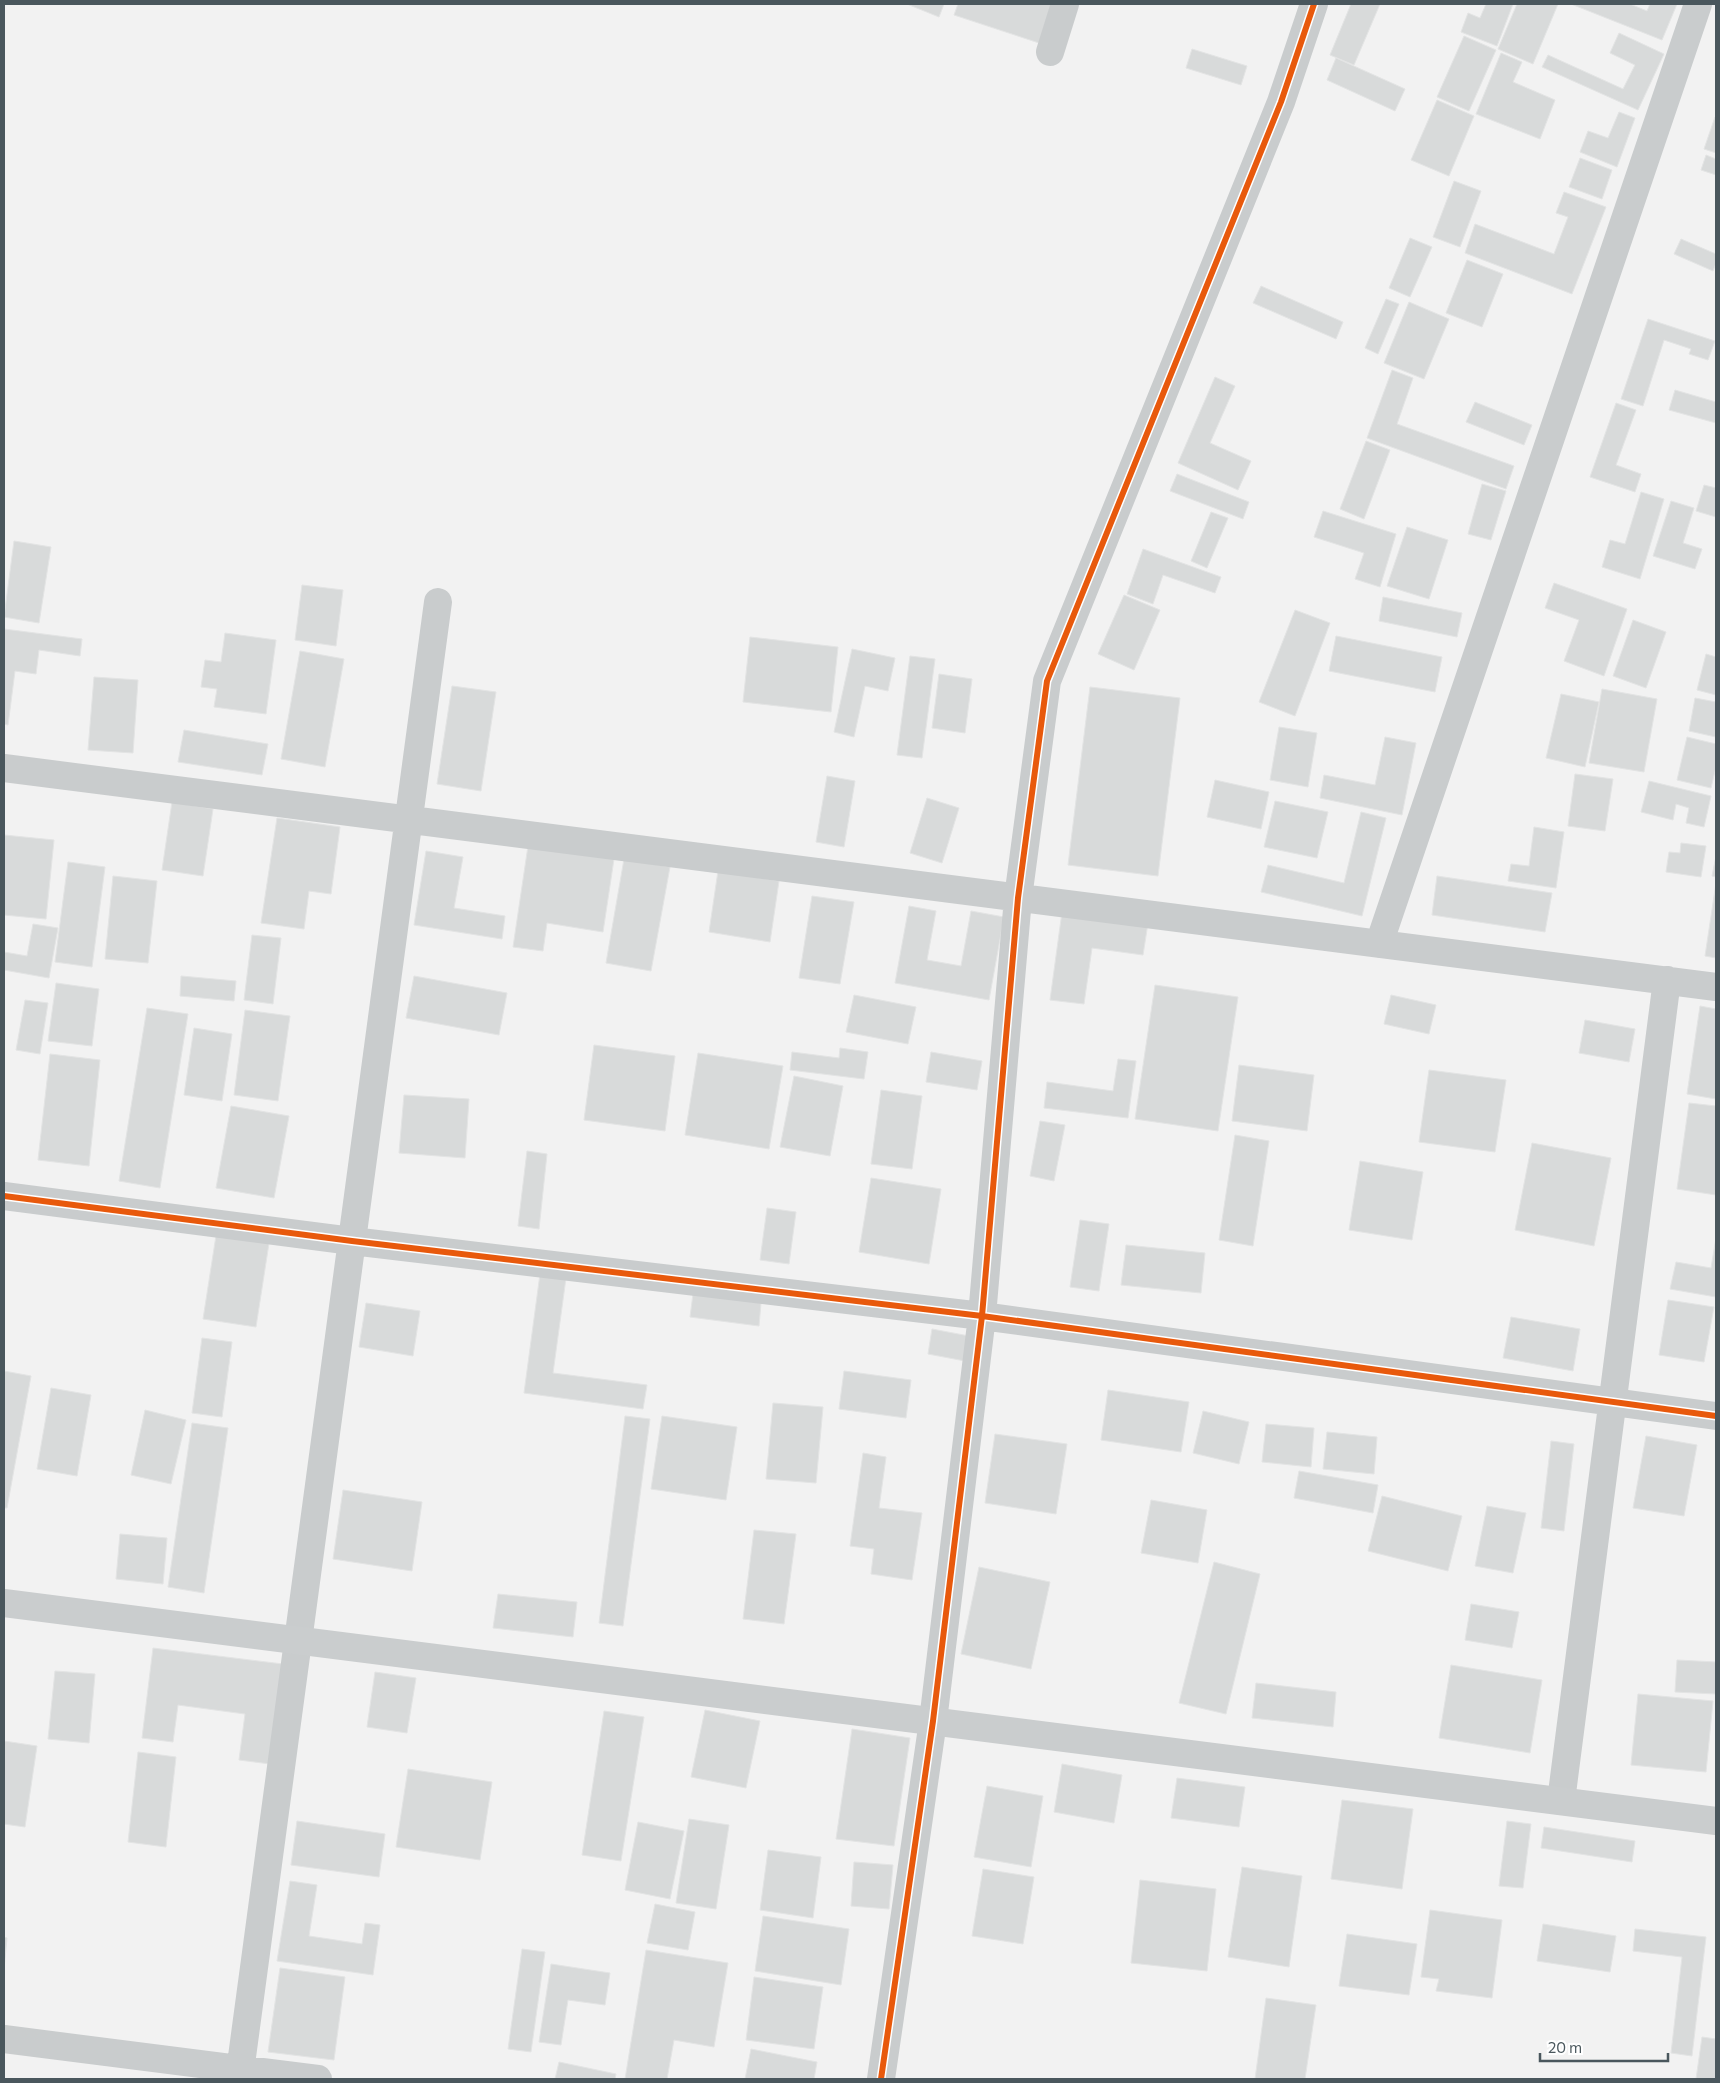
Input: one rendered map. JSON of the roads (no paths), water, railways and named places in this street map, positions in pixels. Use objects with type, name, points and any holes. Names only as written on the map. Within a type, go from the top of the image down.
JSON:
[{"type":"street","points":[[1050,52],[1065,4]]},
{"type":"street","points":[[881,2079],[933,1721],[982,1316],[1018,898],[1046,682],[1281,102],[1314,4]]},
{"type":"street","points":[[1379,944],[1698,4]]},
{"type":"street","points":[[239,2074],[438,602]]},
{"type":"street","points":[[4,768],[1716,987]]},
{"type":"street","points":[[1561,1801],[1667,980]]},
{"type":"street","points":[[4,1196],[352,1241],[982,1316],[1716,1416]]},
{"type":"street","points":[[4,1603],[1716,1821]]},
{"type":"street","points":[[4,2039],[239,2074],[318,2079]]}]
